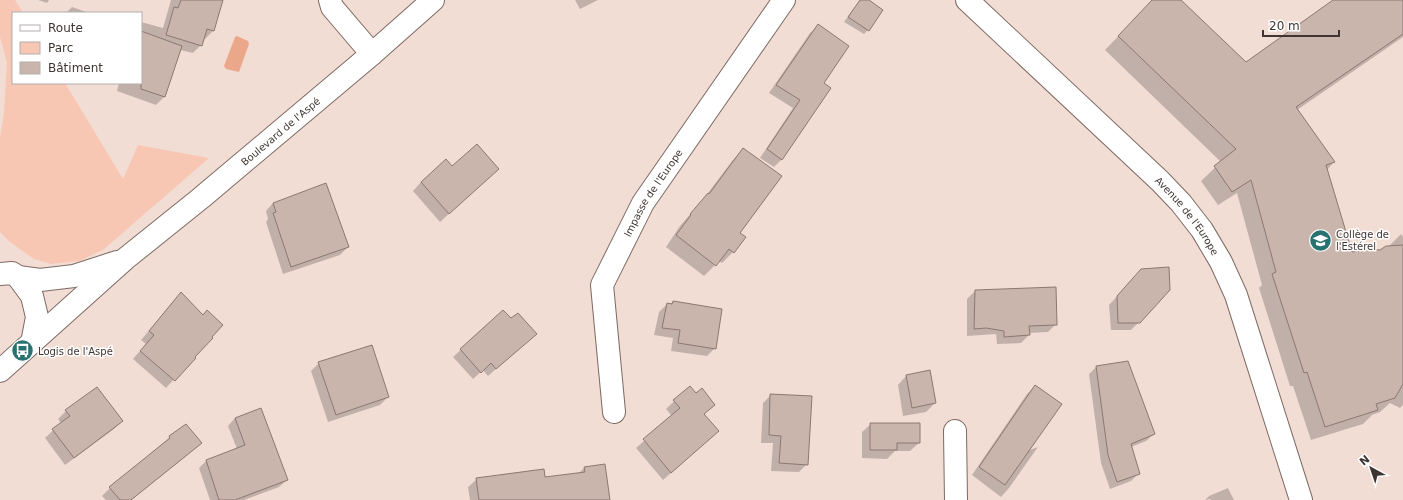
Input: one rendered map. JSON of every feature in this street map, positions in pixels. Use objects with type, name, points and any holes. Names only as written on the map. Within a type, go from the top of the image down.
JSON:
[{"type":"street","points":[[330,0],[332,7],[372,54]]},
{"type":"street","name":"Boulevard de l'Aspé","points":[[0,371],[125,259],[201,198],[372,54],[433,0]]},
{"type":"street","name":"Impasse de l'Europe","points":[[614,412],[602,285],[643,203],[784,0]]},
{"type":"street","name":"Avenue de l'Europe","points":[[967,0],[1160,181],[1181,203],[1202,230],[1221,262],[1236,295],[1301,500]]},
{"type":"street","name":"Boulevard de l'Aspé","points":[[8,270],[40,280],[74,276],[125,259]]},
{"type":"street","points":[[8,270],[32,296],[37,317],[32,343]]},
{"type":"street","points":[[955,431],[956,500]]},
{"type":"green space","points":[[0,0],[15,0],[22,12],[12,12],[12,84],[66,84],[123,179],[138,145],[209,158],[103,250],[79,261],[51,264],[34,259],[10,242],[0,232],[0,138],[4,113],[7,62],[0,37]]},
{"type":"shaded area","points":[[237,36],[248,41],[249,44],[239,72],[226,69],[224,66],[235,37]]},
{"type":"building","points":[[181,0],[223,0],[214,31],[207,29],[202,46],[166,35],[174,7],[178,8]]},
{"type":"building","points":[[860,0],[869,0],[883,10],[869,31],[848,17]]},
{"type":"building","points":[[1152,0],[1181,0],[1246,62],[1333,0],[1403,0],[1403,34],[1296,107],[1335,162],[1326,165],[1352,252],[1368,249],[1380,250],[1386,246],[1403,245],[1403,384],[1395,398],[1376,404],[1378,410],[1325,427],[1307,372],[1304,373],[1272,274],[1276,272],[1251,180],[1232,192],[1214,166],[1236,149],[1118,36]]},
{"type":"building","points":[[818,24],[849,46],[824,83],[831,88],[782,160],[767,149],[800,100],[776,85]]},
{"type":"building","points":[[142,31],[182,46],[165,97],[141,89]]},
{"type":"building","points":[[477,144],[499,169],[449,214],[421,182],[446,159],[452,166]]},
{"type":"building","points":[[743,148],[782,176],[740,233],[746,237],[734,253],[729,249],[716,266],[676,235],[691,215],[690,214],[708,193],[709,194]]},
{"type":"building","points":[[326,183],[349,247],[291,267],[273,213],[276,212],[273,203]]},
{"type":"building","points":[[1169,267],[1170,290],[1140,323],[1118,323],[1117,296],[1141,269]]},
{"type":"building","points":[[1056,287],[1057,325],[1029,326],[1030,335],[1004,337],[1004,331],[986,328],[974,329],[975,290]]},
{"type":"building","points":[[181,292],[203,315],[207,310],[223,325],[175,381],[140,351],[154,335],[149,331]]},
{"type":"building","points":[[673,301],[722,309],[716,349],[678,343],[680,330],[662,328],[667,303],[672,304]]},
{"type":"building","points":[[503,310],[511,318],[518,313],[537,334],[496,369],[491,363],[481,373],[460,349]]},
{"type":"building","points":[[372,345],[389,397],[336,415],[318,362]]},
{"type":"building","points":[[1128,361],[1155,434],[1131,444],[1140,474],[1117,482],[1108,455],[1096,366]]},
{"type":"building","points":[[930,370],[936,403],[912,408],[906,375]]},
{"type":"building","points":[[1035,385],[1062,404],[1005,485],[979,467]]},
{"type":"building","points":[[690,386],[696,393],[702,388],[715,405],[704,414],[719,431],[671,473],[643,439],[680,408],[673,400]]},
{"type":"building","points":[[97,387],[123,421],[74,458],[52,429],[70,416],[65,410]]},
{"type":"building","points":[[770,394],[812,396],[808,465],[779,463],[781,436],[769,435]]},
{"type":"building","points":[[261,408],[288,480],[235,500],[219,500],[206,460],[245,445],[235,418]]},
{"type":"building","points":[[870,423],[920,423],[920,443],[897,443],[897,450],[870,450]]},
{"type":"building","points":[[186,424],[202,443],[131,500],[120,500],[109,487],[170,438],[169,436]]},
{"type":"building","points":[[605,464],[610,500],[479,500],[476,478],[544,469],[545,477],[585,472],[584,467]]},
{"type":"place","name":"Collège de l'Estérel","points":[[1321,240]]},
{"type":"place","name":"Logis de l'Aspé","points":[[23,351]]}]
